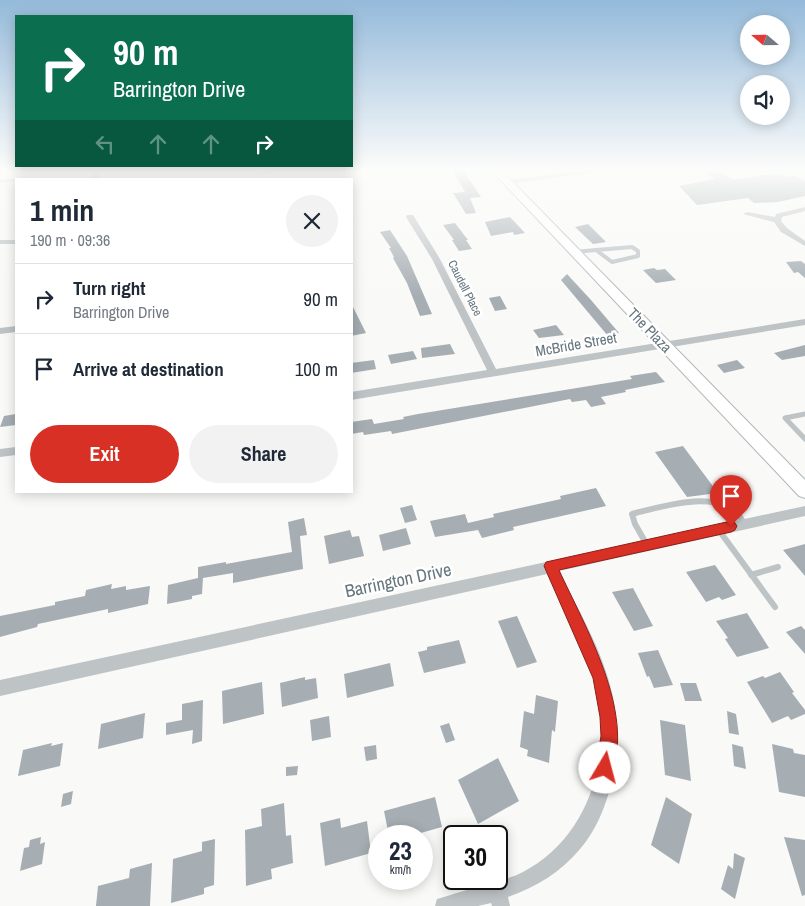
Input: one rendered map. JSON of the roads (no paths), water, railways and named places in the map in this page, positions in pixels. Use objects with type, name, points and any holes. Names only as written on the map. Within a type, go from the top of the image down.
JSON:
[{"type":"main road","name":"The Plaza","points":[[535,212],[805,491]]},
{"type":"street","points":[[777,220],[779,216],[793,212]]},
{"type":"street","points":[[747,214],[777,220],[784,230],[805,244]]},
{"type":"street","name":"Caudell Place","points":[[410,217],[436,258],[493,373]]},
{"type":"street","points":[[0,242],[15,242]]},
{"type":"street","name":"McBride Street","points":[[353,396],[805,322]]},
{"type":"street","points":[[0,331],[15,329]]},
{"type":"street","points":[[0,453],[15,451]]},
{"type":"street","name":"Barrington Drive","points":[[0,688],[805,510]]},
{"type":"street","points":[[444,906],[499,898],[538,874],[562,855],[581,834],[590,818],[602,785],[608,751],[608,717],[600,678],[550,566]]},
{"type":"lane","points":[[574,252],[596,250],[632,247],[638,251],[638,256],[612,262],[596,250]]},
{"type":"lane","points":[[805,414],[785,418],[805,439]]},
{"type":"lane","points":[[647,545],[635,524],[632,514],[656,508],[708,500],[724,504],[738,513],[744,524]]},
{"type":"lane","points":[[718,529],[776,607]]},
{"type":"lane","points":[[751,575],[778,567]]}]
